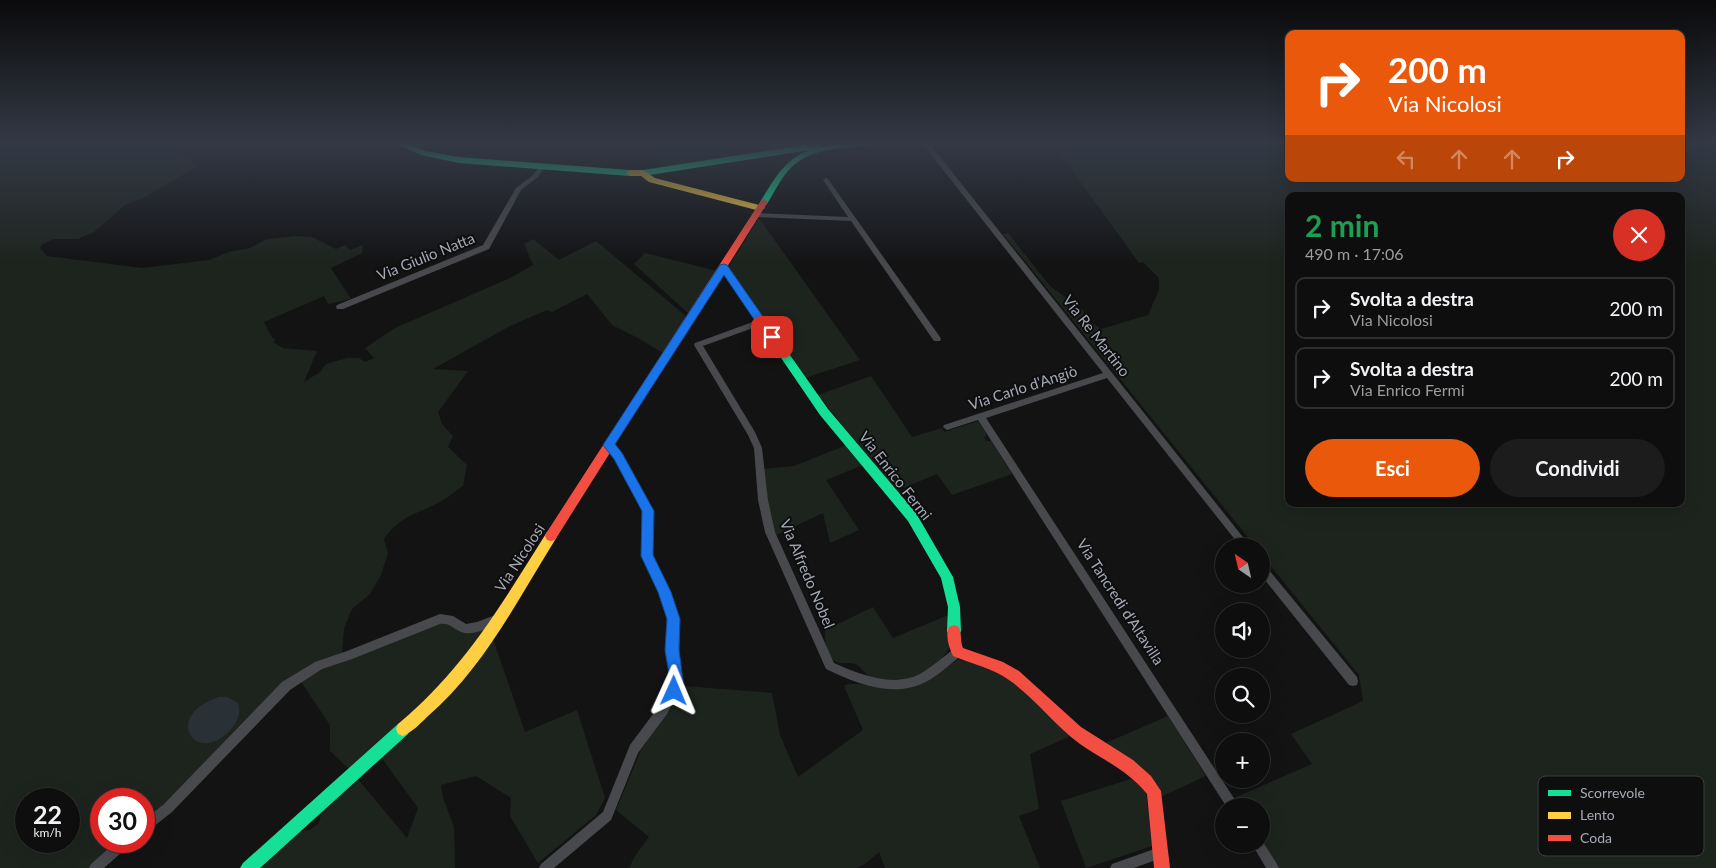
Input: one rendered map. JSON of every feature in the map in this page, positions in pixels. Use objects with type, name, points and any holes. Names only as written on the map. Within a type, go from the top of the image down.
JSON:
[{"type":"street","name":"Via Giulio Natta","points":[[340,307],[486,247],[518,189],[526,184]]},
{"type":"street","points":[[664,184],[758,211],[853,219]]},
{"type":"street","name":"Via Nicolosi","points":[[248,868],[440,696],[460,674],[499,618],[724,268],[776,184]]},
{"type":"street","points":[[828,184],[937,339]]},
{"type":"street","name":"Via Re Martino","points":[[957,184],[1239,538]]},
{"type":"street","name":"Via Enrico Fermi","points":[[724,268],[824,412],[912,518],[947,578],[954,607],[954,643],[958,652]]},
{"type":"street","name":"Via Alfredo Nobel","points":[[761,322],[698,346],[752,434],[758,448],[763,500],[770,532],[830,666],[858,679],[873,683],[897,684],[917,680],[958,652]]},
{"type":"street","name":"Via Carlo d'Angiò","points":[[947,427],[1108,375]]},
{"type":"street","name":"Via Tancredi d'Altavilla","points":[[980,416],[1228,798]]},
{"type":"street","points":[[545,868],[607,816],[634,749],[664,710],[674,691],[676,680],[672,650],[673,619],[665,592],[646,551],[648,511],[618,456],[609,445]]},
{"type":"street","points":[[1270,578],[1353,681]]},
{"type":"street","points":[[155,818],[168,808],[286,686],[307,672],[440,619],[448,618],[469,629],[499,618]]},
{"type":"street","points":[[958,652],[972,660],[1003,669],[1021,681],[1064,723],[1085,740],[1145,776],[1154,791],[1162,868]]},
{"type":"street","points":[[95,868],[112,853]]},
{"type":"street","points":[[1116,868],[1160,853]]},
{"type":"street","points":[[1264,853],[1273,868]]},
{"type":"shaded area","points":[[0,184],[168,184],[145,197],[125,205],[94,232],[78,239],[53,239],[43,244],[40,248],[47,256],[142,268],[209,260],[229,252],[250,248],[267,239],[296,236],[312,237],[336,249],[345,245],[350,250],[363,245],[362,253],[331,268],[351,299],[328,304],[324,296],[264,322],[271,336],[276,340],[273,342],[283,348],[317,351],[304,382],[320,372],[326,364],[347,358],[359,358],[365,362],[374,358],[365,348],[395,328],[510,278],[533,265],[524,244],[533,239],[559,260],[596,241],[687,317],[663,353],[612,325],[587,294],[552,312],[547,310],[510,326],[433,369],[468,371],[438,412],[442,424],[453,436],[448,447],[467,465],[463,486],[439,502],[401,521],[384,539],[388,553],[381,575],[370,594],[352,609],[344,628],[342,654],[313,665],[155,812],[155,788],[90,788],[90,853],[107,853],[90,868],[0,868]]},
{"type":"shaded area","points":[[1082,184],[1716,184],[1716,868],[1279,868],[1269,853],[1270,798],[1234,798],[1257,788],[1270,788],[1270,782],[1312,764],[1291,734],[1363,701],[1359,675],[1270,565],[1270,538],[1249,538],[1003,234],[1008,233],[1050,286],[1084,311],[1083,317],[1101,329],[1148,315],[1159,290],[1159,278],[1143,262],[1139,263]]},
{"type":"shaded area","points":[[759,218],[860,360],[805,378],[729,269],[729,266]]},
{"type":"shaded area","points":[[645,253],[717,271],[689,314],[634,264]]},
{"type":"shaded area","points":[[871,376],[912,437],[942,428],[944,432],[978,421],[987,435],[984,437],[986,441],[991,441],[1012,474],[952,495],[937,474],[896,491],[818,395]]},
{"type":"shaded area","points":[[847,445],[863,465],[826,480],[859,530],[830,543],[823,513],[776,535],[771,525],[764,469],[794,466]]},
{"type":"shaded area","points":[[873,607],[893,638],[951,614],[951,645],[937,663],[928,670],[906,679],[894,681],[872,678],[855,664],[839,663],[831,658],[827,650],[825,630]]},
{"type":"shaded area","points":[[438,623],[490,625],[440,689],[350,770],[330,751],[330,725],[299,679],[321,667]]},
{"type":"shaded area","points":[[492,636],[525,732],[577,710],[605,798],[596,815],[538,863],[510,816],[511,798],[476,776],[441,785],[443,798],[454,827],[455,868],[258,868],[297,832],[310,830],[319,823],[322,809],[357,778],[407,838],[418,808],[381,757],[461,683]]},
{"type":"shaded area","points":[[959,659],[1008,675],[1073,735],[1030,754],[1039,809],[1019,816],[1040,868],[885,868],[879,852],[864,865],[856,868],[629,868],[649,837],[616,810],[641,750],[684,686],[772,693],[780,735],[798,777],[863,730],[844,686],[860,684],[882,687],[937,673]]},
{"type":"shaded area","points":[[219,697],[227,697],[238,703],[239,713],[236,722],[219,739],[207,743],[197,741],[190,735],[188,726],[191,716],[201,705]]},
{"type":"shaded area","points":[[1168,716],[1206,776],[1160,797],[1101,745]]},
{"type":"shaded area","points":[[1137,777],[1145,784],[1152,846],[1086,868],[1061,801]]},
{"type":"traffic: fast","points":[[764,202],[775,184]]},
{"type":"traffic: fast","points":[[724,268],[824,412],[912,517],[947,577],[954,607],[954,631]]},
{"type":"traffic: fast","points":[[248,868],[403,729]]},
{"type":"traffic: slow","points":[[666,184],[760,208]]},
{"type":"traffic: slow","points":[[403,729],[436,700],[471,660],[551,536]]},
{"type":"traffic: jam","points":[[551,536],[764,202]]},
{"type":"traffic: jam","points":[[954,631],[954,643],[958,652],[999,666],[1014,675],[1076,732],[1128,766],[1146,781],[1154,791],[1162,868]]},
{"type":"route","points":[[674,691],[676,680],[672,650],[673,619],[665,592],[647,556],[648,511],[618,456],[609,445],[724,268],[772,337]]}]
